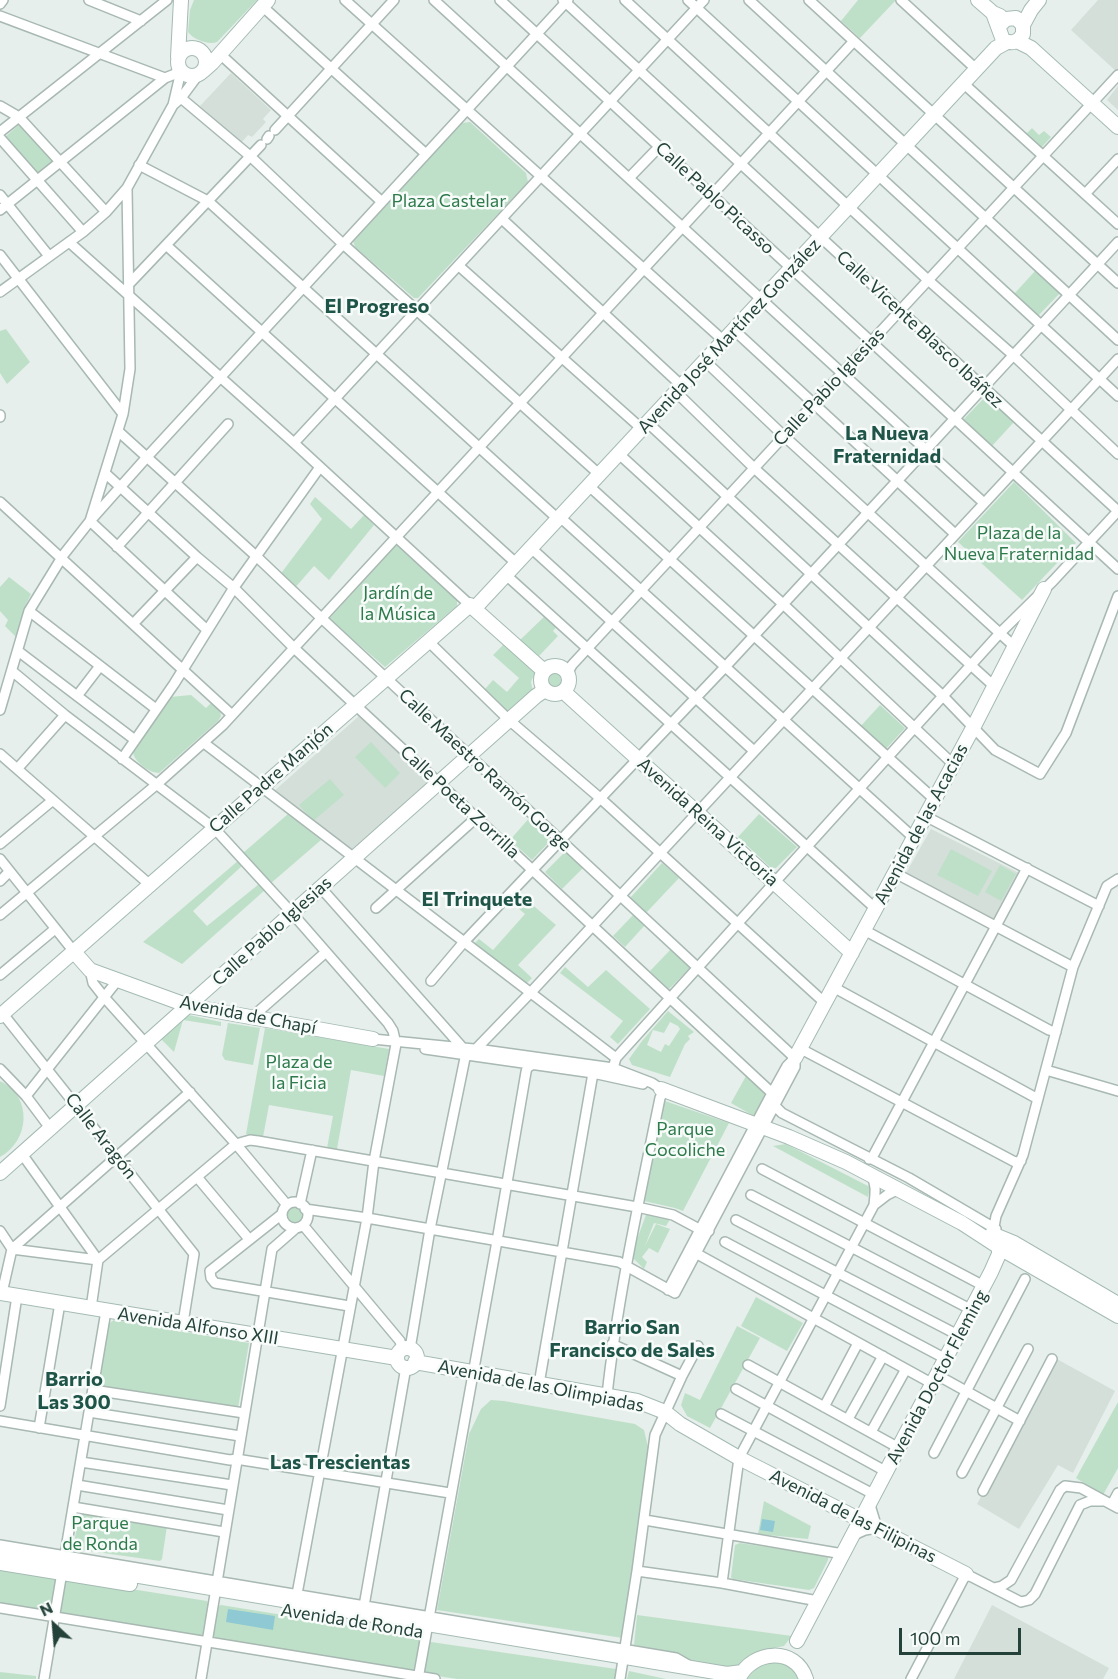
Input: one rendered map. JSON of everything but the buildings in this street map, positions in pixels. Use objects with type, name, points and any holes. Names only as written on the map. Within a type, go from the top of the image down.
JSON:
[{"type":"street","points":[[0,4],[3,0]]},
{"type":"street","points":[[89,0],[141,21]]},
{"type":"street","points":[[0,132],[167,0]]},
{"type":"street","points":[[4,207],[165,78],[175,74],[179,65],[181,0]]},
{"type":"street","points":[[345,0],[724,341]]},
{"type":"street","points":[[129,284],[394,0]]},
{"type":"street","points":[[434,0],[984,503]]},
{"type":"street","name":"Calle Pablo Picasso","points":[[500,0],[1118,570]]},
{"type":"street","points":[[625,0],[1118,454]]},
{"type":"street","points":[[688,0],[1118,396]]},
{"type":"street","points":[[294,443],[704,0]]},
{"type":"street","points":[[749,0],[1118,340]]},
{"type":"street","points":[[810,0],[1118,283]]},
{"type":"street","points":[[902,0],[979,65]]},
{"type":"street","points":[[978,0],[1008,30],[1118,127]]},
{"type":"street","points":[[0,710],[29,611],[61,559],[90,521],[565,1]]},
{"type":"street","name":"Calle Vicente Blasco Ibáñez","points":[[565,1],[899,312],[1118,511]]},
{"type":"street","points":[[0,292],[83,232],[106,212],[126,189],[173,105],[265,3],[331,69],[426,154]]},
{"type":"street","name":"Avenida José Martínez González","points":[[472,607],[517,564],[907,144],[1008,30],[1035,5]]},
{"type":"street","points":[[0,16],[165,78]]},
{"type":"street","points":[[179,65],[191,76],[200,73],[206,61],[180,32]]},
{"type":"street","points":[[0,915],[204,743],[232,715],[854,40]]},
{"type":"street","points":[[173,105],[182,51],[197,49],[222,51],[288,116],[382,202]]},
{"type":"street","name":"Calle Pablo Iglesias","points":[[568,672],[587,648],[1118,75]]},
{"type":"street","points":[[963,83],[1118,224]]},
{"type":"street","points":[[181,98],[250,156],[343,244],[600,475]]},
{"type":"street","points":[[0,106],[19,117],[106,212]]},
{"type":"street","points":[[0,138],[83,232]]},
{"type":"street","points":[[629,178],[659,147]]},
{"type":"street","points":[[1085,194],[1118,159]]},
{"type":"street","points":[[139,165],[208,201],[914,838]]},
{"type":"street","points":[[90,521],[123,414],[130,369],[126,189]]},
{"type":"street","points":[[0,195],[4,207],[49,256]]},
{"type":"street","points":[[502,219],[603,313],[754,468],[994,687]]},
{"type":"street","points":[[69,242],[221,376],[544,671]]},
{"type":"street","points":[[431,981],[463,943],[726,666],[1118,242]]},
{"type":"street","points":[[166,245],[517,564]]},
{"type":"street","points":[[0,255],[123,414]]},
{"type":"street","points":[[459,266],[562,358],[727,497],[943,696],[995,750],[1040,774],[1066,733],[1118,596]]},
{"type":"street","points":[[128,269],[144,269]]},
{"type":"street","points":[[734,330],[956,534]]},
{"type":"street","points":[[464,1051],[476,1049],[530,993],[1118,359]]},
{"type":"street","points":[[705,361],[867,513],[1015,646]]},
{"type":"street","points":[[117,546],[228,424]]},
{"type":"street","name":"Calle Maestro Ramón Gorge","points":[[118,431],[256,556],[698,968],[798,1053],[901,1102],[1015,1162],[1021,1161]]},
{"type":"street","points":[[619,454],[953,764]]},
{"type":"street","points":[[122,759],[234,588],[320,467]]},
{"type":"street","points":[[105,473],[120,486]]},
{"type":"street","name":"Calle Poeta Zorrilla","points":[[120,486],[234,588],[294,648],[772,1093]]},
{"type":"street","points":[[589,486],[934,799]]},
{"type":"street","points":[[0,502],[232,715]]},
{"type":"street","points":[[613,1068],[615,1058],[999,634],[1090,543],[1118,511]]},
{"type":"street","points":[[90,521],[207,630]]},
{"type":"street","points":[[531,548],[754,750]]},
{"type":"street","points":[[133,624],[197,557]]},
{"type":"street","points":[[506,575],[876,909]]},
{"type":"street","name":"Avenida de las Acacias","points":[[759,1126],[772,1093],[787,1066],[798,1053],[825,1004],[974,726],[1044,589]]},
{"type":"street","name":"Calle Padre Manjón","points":[[1,1013],[75,952],[385,677],[472,607]]},
{"type":"street","points":[[29,611],[156,709]]},
{"type":"street","points":[[428,641],[510,720],[600,798],[825,1004]]},
{"type":"street","points":[[18,651],[135,740]]},
{"type":"street","points":[[77,696],[100,666]]},
{"type":"street","points":[[561,666],[568,672],[570,681],[564,692],[552,694],[545,690],[541,682],[544,671],[561,666]]},
{"type":"street","points":[[12,671],[65,715],[214,828],[388,1023],[395,1042],[374,1161],[367,1218],[297,1594]]},
{"type":"street","name":"Calle Pablo Iglesias","points":[[0,1173],[545,690]]},
{"type":"street","name":"Avenida Reina Victoria","points":[[564,692],[852,953]]},
{"type":"street","points":[[18,768],[65,715]]},
{"type":"street","points":[[204,743],[615,1058]]},
{"type":"street","points":[[0,754],[149,884]]},
{"type":"street","points":[[0,844],[53,800]]},
{"type":"street","points":[[925,816],[1099,906]]},
{"type":"street","points":[[376,908],[477,817]]},
{"type":"street","name":"Avenida de Chapí","points":[[0,860],[90,970],[117,981],[189,1006],[373,1039],[464,1051],[593,1073],[662,1089],[780,1134],[870,1175],[999,1243]]},
{"type":"street","points":[[869,1159],[873,1156],[1027,868]]},
{"type":"street","points":[[0,880],[9,872]]},
{"type":"street","points":[[895,873],[1073,967]]},
{"type":"street","points":[[999,1243],[996,1216],[1021,1161],[1073,967],[1107,886],[1118,879]]},
{"type":"street","points":[[321,888],[464,1051]]},
{"type":"street","points":[[0,975],[55,930]]},
{"type":"street","points":[[864,930],[1056,1032]]},
{"type":"street","points":[[256,1019],[259,1011],[326,952]]},
{"type":"street","points":[[90,970],[93,983],[236,1144],[284,1209],[285,1224],[299,1226],[400,1341],[406,1357]]},
{"type":"street","points":[[26,1096],[117,981]]},
{"type":"street","points":[[833,987],[1038,1099]]},
{"type":"street","name":"Calle Aragón","points":[[1,1013],[194,1254],[193,1264]]},
{"type":"street","points":[[491,1033],[493,1045],[507,1053]]},
{"type":"street","name":"Avenida de Chapí","points":[[476,1049],[613,1068],[662,1089]]},
{"type":"street","points":[[364,1606],[406,1357],[464,1051]]},
{"type":"street","name":"Avenida de las Acacias","points":[[759,1126],[775,1106],[795,1067],[798,1053]]},
{"type":"street","points":[[418,1678],[527,1068],[533,1064]]},
{"type":"street","points":[[0,1069],[26,1096],[50,1128]]},
{"type":"street","points":[[1046,1070],[1118,1091]]},
{"type":"street","points":[[539,1384],[593,1073]]},
{"type":"street","points":[[607,1395],[612,1344],[637,1207],[662,1089]]},
{"type":"street","points":[[1,1293],[12,1249],[190,1092]]},
{"type":"street","points":[[775,1106],[782,1113],[909,1178],[1019,1258],[1118,1316]]},
{"type":"street","points":[[210,1271],[292,1203],[303,1207],[619,1262],[671,1291],[759,1126]]},
{"type":"street","points":[[91,1308],[98,1260],[236,1144],[250,1140],[637,1207],[673,1215],[705,1230]]},
{"type":"street","points":[[201,1679],[264,1291],[274,1246],[307,1217],[303,1207],[312,1150]]},
{"type":"street","points":[[22,1154],[98,1260]]},
{"type":"street","points":[[762,1169],[984,1286]]},
{"type":"street","points":[[722,1583],[739,1458],[874,1205],[875,1182],[870,1175]]},
{"type":"street","points":[[197,1177],[249,1239]]},
{"type":"street","points":[[874,1205],[899,1189]]},
{"type":"street","points":[[751,1195],[972,1310]]},
{"type":"street","points":[[736,1220],[958,1335]]},
{"type":"street","points":[[0,1231],[12,1249],[98,1260]]},
{"type":"street","points":[[725,1242],[946,1359]]},
{"type":"street","points":[[999,1243],[1039,1258],[1118,1304]]},
{"type":"street","points":[[999,1243],[1038,1254],[1061,1270]]},
{"type":"street","name":"Avenida Doctor Fleming","points":[[779,1655],[797,1641],[854,1535],[991,1272],[999,1243]]},
{"type":"street","points":[[693,1252],[906,1369],[966,1392],[1020,1421]]},
{"type":"street","points":[[991,1272],[1003,1263],[1019,1258]]},
{"type":"street","points":[[183,1323],[193,1264],[203,1265],[210,1271],[211,1278],[215,1282],[349,1306]]},
{"type":"street","points":[[934,1454],[1024,1279]]},
{"type":"street","name":"Avenida Alfonso XIII","points":[[1,1293],[342,1349],[406,1357]]},
{"type":"street","points":[[0,1406],[17,1296]]},
{"type":"street","points":[[39,1428],[60,1303]]},
{"type":"street","points":[[44,1679],[106,1311]]},
{"type":"street","points":[[824,1407],[858,1343]]},
{"type":"street","points":[[612,1344],[682,1376]]},
{"type":"street","points":[[620,1679],[645,1520],[655,1435],[682,1376],[699,1346]]},
{"type":"street","points":[[963,1473],[1028,1349]]},
{"type":"street","points":[[848,1419],[883,1356]]},
{"type":"street","name":"Avenida de las Olimpiadas","points":[[406,1357],[473,1373],[636,1401],[665,1412],[680,1424],[739,1458]]},
{"type":"street","points":[[983,1491],[1052,1359]]},
{"type":"street","points":[[748,1365],[900,1448]]},
{"type":"street","points":[[871,1432],[906,1369]]},
{"type":"street","points":[[736,1389],[887,1472]]},
{"type":"street","points":[[93,1390],[244,1413]]},
{"type":"street","points":[[89,1412],[240,1436]]},
{"type":"street","points":[[721,1414],[872,1500],[878,1528],[854,1535]]},
{"type":"street","points":[[0,1421],[230,1460],[237,1459],[450,1493]]},
{"type":"street","name":"Avenida de las Filipinas","points":[[739,1458],[966,1574]]},
{"type":"street","points":[[81,1462],[232,1485]]},
{"type":"street","points":[[77,1485],[228,1510]]},
{"type":"street","points":[[994,1588],[1011,1580],[1060,1490],[1065,1486],[1075,1487],[1111,1504]]},
{"type":"street","points":[[910,1679],[966,1574],[1021,1602],[1029,1600],[1035,1594],[1080,1505],[1080,1495],[1075,1487]]},
{"type":"street","points":[[1111,1504],[1118,1493]]},
{"type":"street","points":[[1080,1505],[1090,1501],[1111,1504]]},
{"type":"street","points":[[73,1507],[224,1532]]},
{"type":"street","points":[[645,1520],[843,1554]]},
{"type":"street","name":"Avenida de Ronda","points":[[0,1545],[64,1564]]},
{"type":"street","name":"Avenida de Ronda","points":[[0,1553],[741,1675]]},
{"type":"street","name":"Avenida de Ronda","points":[[0,1563],[64,1564]]},
{"type":"street","points":[[637,1571],[818,1600]]},
{"type":"street","points":[[1011,1580],[1013,1599]]},
{"type":"street","name":"Avenida de Ronda","points":[[214,1590],[297,1594],[364,1606],[427,1624]]},
{"type":"street","points":[[0,1608],[435,1679]]},
{"type":"street","name":"Avenida Doctor Fleming","points":[[797,1641],[798,1665]]},
{"type":"street","points":[[741,1675],[754,1660],[762,1656],[779,1655],[798,1665],[806,1679]]},
{"type":"street","name":"Avenida de Ronda","points":[[624,1657],[703,1679]]},
{"type":"shaded area","points":[[1098,0],[1118,0],[1118,73],[1071,30]]},
{"type":"shaded area","points":[[231,73],[271,110],[263,119],[266,122],[252,137],[248,135],[241,143],[200,106]]},
{"type":"shaded area","points":[[1118,86],[1118,110],[1107,100]]},
{"type":"shaded area","points":[[359,716],[430,783],[351,852],[273,792]]},
{"type":"shaded area","points":[[931,829],[1019,873],[994,920],[906,873]]},
{"type":"shaded area","points":[[1055,1358],[1115,1391],[1073,1473],[1058,1465],[1019,1529],[977,1504]]},
{"type":"shaded area","points":[[992,1605],[1109,1668],[1103,1679],[954,1679]]},
{"type":"green space","points":[[194,0],[257,0],[217,42],[210,43],[197,39],[188,32],[190,10]]},
{"type":"green space","points":[[858,0],[896,0],[860,38],[841,21]]},
{"type":"green space","name":"Plaza Castelar","points":[[470,122],[526,173],[528,182],[418,298],[414,298],[355,247],[353,241],[462,123]]},
{"type":"green space","points":[[21,123],[53,161],[37,175],[5,137]]},
{"type":"green space","points":[[1032,128],[1039,135],[1044,131],[1051,137],[1041,148],[1026,134]]},
{"type":"green space","points":[[1036,270],[1060,293],[1038,316],[1014,294]]},
{"type":"green space","points":[[6,329],[30,362],[7,384],[0,373],[0,331]]},
{"type":"green space","points":[[986,396],[1014,422],[992,446],[964,419]]},
{"type":"green space","name":"Plaza de la Nueva Fraternidad","points":[[1014,482],[1076,543],[1022,600],[958,542]]},
{"type":"green space","points":[[315,497],[351,529],[364,515],[374,525],[329,580],[314,566],[293,590],[279,576],[322,519],[310,504]]},
{"type":"green space","name":"Jardín de la Música","points":[[396,545],[457,600],[457,606],[385,667],[329,619]]},
{"type":"green space","points":[[9,577],[31,594],[16,637],[5,626],[8,620],[0,611],[0,587]]},
{"type":"green space","points":[[546,615],[557,626],[553,631],[558,636],[539,656],[520,640]]},
{"type":"green space","points":[[505,643],[535,672],[531,682],[533,691],[509,712],[485,689],[493,680],[507,692],[519,678],[493,655]]},
{"type":"green space","points":[[555,673],[561,675],[563,681],[561,687],[555,689],[549,687],[547,681],[549,675]]},
{"type":"green space","points":[[191,695],[206,708],[211,703],[220,711],[221,716],[159,773],[147,769],[136,760],[133,752],[170,697]]},
{"type":"green space","points":[[880,705],[905,728],[884,751],[859,728]]},
{"type":"green space","points":[[371,742],[400,773],[385,788],[355,757]]},
{"type":"green space","points":[[330,779],[344,795],[313,821],[299,805]]},
{"type":"green space","points":[[288,814],[321,840],[270,884],[243,853]]},
{"type":"green space","points":[[759,814],[797,847],[776,868],[771,868],[738,837]]},
{"type":"green space","points":[[531,816],[554,837],[532,860],[510,840]]},
{"type":"green space","points":[[951,849],[992,871],[978,896],[937,875]]},
{"type":"green space","points":[[566,851],[583,868],[562,889],[545,872]]},
{"type":"green space","points":[[239,860],[243,865],[193,911],[207,926],[259,884],[265,890],[182,964],[143,942]]},
{"type":"green space","points":[[662,863],[679,878],[646,913],[630,898]]},
{"type":"green space","points":[[1000,865],[1016,874],[1001,901],[985,892]]},
{"type":"green space","points":[[521,895],[556,925],[518,965],[532,978],[526,984],[475,943],[479,939],[493,950],[525,914],[513,904]]},
{"type":"green space","points":[[634,914],[645,925],[625,947],[613,936]]},
{"type":"green space","points":[[672,948],[691,967],[669,989],[650,971]]},
{"type":"green space","points":[[565,967],[588,987],[606,970],[650,1009],[618,1044],[610,1037],[623,1021],[560,973]]},
{"type":"green space","points":[[668,1011],[694,1032],[688,1036],[690,1039],[685,1044],[670,1077],[632,1065],[629,1059]],"holes":[[[670,1022],[680,1029],[669,1046],[665,1044],[661,1052],[647,1045],[653,1030],[664,1033]]]},
{"type":"green space","points":[[184,1014],[221,1022],[221,1026],[183,1020],[174,1052],[159,1037]]},
{"type":"green space","points":[[228,1023],[260,1028],[253,1065],[225,1060],[222,1055]]},
{"type":"green space","name":"Plaza de la Ficia","points":[[265,1028],[389,1049],[384,1076],[351,1070],[337,1149],[327,1148],[333,1116],[269,1105],[263,1137],[246,1134]]},
{"type":"green space","points":[[746,1076],[769,1094],[756,1115],[731,1103]]},
{"type":"green space","points":[[0,1081],[11,1088],[18,1097],[24,1119],[17,1140],[10,1150],[0,1157]]},
{"type":"green space","name":"Parque Cocoliche","points":[[662,1100],[729,1123],[683,1211],[644,1201]]},
{"type":"green space","points":[[786,1144],[870,1187],[868,1197],[773,1146]]},
{"type":"green space","points":[[294,1206],[300,1209],[303,1215],[300,1221],[294,1224],[288,1221],[285,1215],[288,1209]]},
{"type":"green space","points":[[647,1212],[672,1216],[666,1226],[654,1223],[645,1246],[656,1224],[670,1229],[658,1253],[649,1248],[642,1257],[647,1262],[644,1269],[631,1256]]},
{"type":"green space","points":[[756,1297],[803,1323],[787,1351],[741,1326]]},
{"type":"green space","points":[[114,1320],[249,1343],[238,1408],[102,1387],[98,1383],[108,1324]]},
{"type":"green space","points":[[737,1326],[760,1338],[710,1428],[687,1416],[681,1405],[685,1393],[700,1400]]},
{"type":"green space","points":[[491,1400],[635,1424],[644,1430],[648,1447],[647,1478],[623,1638],[437,1610],[469,1434],[481,1409]]},
{"type":"green space","points":[[1118,1402],[1118,1468],[1103,1495],[1076,1478]]},
{"type":"green space","points":[[764,1501],[811,1526],[808,1539],[758,1534]]},
{"type":"green space","name":"Parque de Ronda","points":[[80,1511],[167,1526],[162,1559],[160,1561],[73,1548]]},
{"type":"green space","points":[[740,1543],[828,1556],[828,1560],[814,1588],[809,1590],[733,1579],[731,1577],[735,1545]]},
{"type":"green space","points":[[0,1567],[57,1578],[52,1610],[50,1612],[0,1604]]},
{"type":"green space","points":[[68,1579],[207,1601],[203,1634],[200,1636],[63,1614],[61,1611]]},
{"type":"green space","points":[[218,1606],[419,1637],[421,1640],[414,1671],[213,1639],[211,1638]]},
{"type":"green space","points":[[637,1615],[792,1636],[784,1646],[760,1651],[739,1667],[724,1669],[696,1665],[681,1654],[634,1645]]},
{"type":"green space","points":[[431,1642],[616,1669],[616,1679],[457,1679],[425,1674]]},
{"type":"green space","points":[[780,1661],[794,1669],[802,1679],[747,1679],[762,1662]]},
{"type":"green space","points":[[629,1671],[666,1679],[627,1679]]},
{"type":"green space","points":[[0,1672],[36,1676],[36,1679],[0,1679]]},
{"type":"water","points":[[762,1519],[775,1521],[773,1532],[760,1530]]},
{"type":"water","points":[[228,1609],[275,1616],[273,1630],[226,1622]]},
{"type":"district","name":"El Progreso","points":[[377,306]]},
{"type":"district","name":"La Nueva Fraternidad","points":[[887,444]]},
{"type":"district","name":"El Trinquete","points":[[477,899]]},
{"type":"district","name":"Barrio San Francisco de Sales","points":[[632,1338]]},
{"type":"district","name":"Barrio Las 300","points":[[74,1390]]},
{"type":"district","name":"Las Trescientas","points":[[340,1462]]}]
